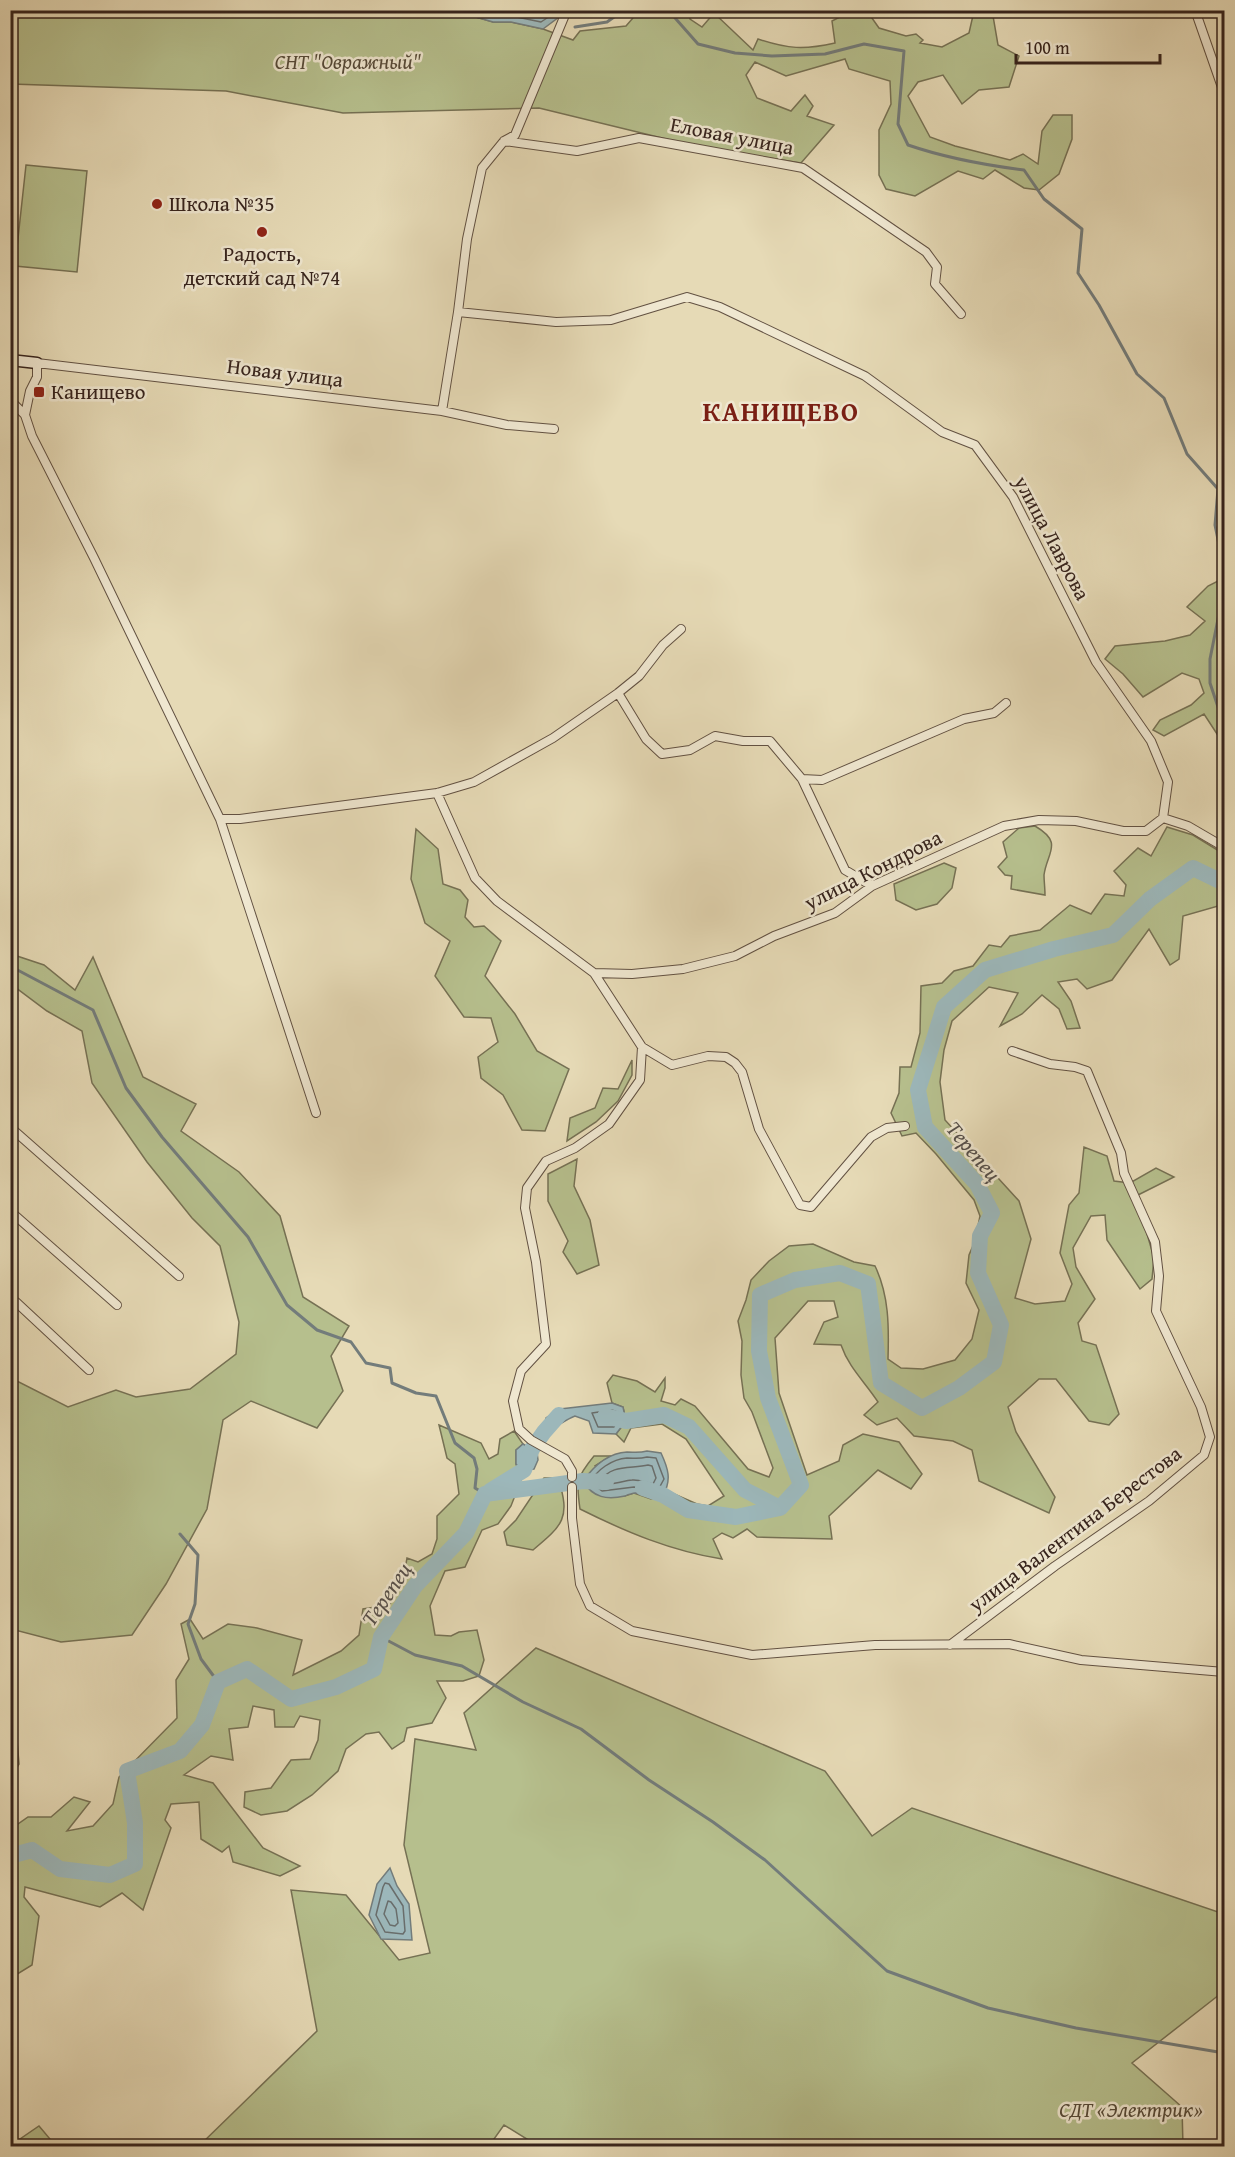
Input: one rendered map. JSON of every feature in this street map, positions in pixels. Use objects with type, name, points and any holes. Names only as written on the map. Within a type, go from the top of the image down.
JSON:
[{"type":"street","points":[[442,411],[467,239],[482,168],[504,141],[515,135],[567,10]]},
{"type":"street","points":[[1195,10],[1224,93]]},
{"type":"street","name":"Еловая улица","points":[[504,141],[577,151],[639,138],[803,168],[926,252],[937,267],[935,284],[961,314]]},
{"type":"street","name":"улица Лаврова","points":[[458,312],[556,322],[611,320],[687,297],[720,307],[865,376],[942,432],[975,445],[1013,496],[1096,662],[1151,741],[1168,782],[1163,818]]},
{"type":"street","name":"Новая улица","points":[[10,360],[442,411],[507,425],[554,429]]},
{"type":"street","points":[[25,415],[30,391],[37,377],[37,363]]},
{"type":"street","points":[[10,400],[25,415],[32,436],[94,558],[220,819],[316,1113]]},
{"type":"street","points":[[220,819],[240,819],[437,793],[474,782],[553,738],[618,693],[639,676],[663,645],[681,629]]},
{"type":"street","points":[[618,693],[646,739],[662,754],[690,750],[715,736],[743,741],[770,741],[802,779],[845,870],[872,886]]},
{"type":"street","points":[[802,779],[822,780],[964,719],[994,713],[1006,703]]},
{"type":"street","points":[[437,793],[475,878],[497,901],[594,973],[642,1047],[672,1065],[708,1056],[726,1057],[735,1063],[742,1072],[759,1129],[800,1206],[811,1207],[871,1137],[887,1128],[905,1126]]},
{"type":"street","points":[[1163,818],[1188,826],[1224,847]]},
{"type":"street","name":"улица Кондрова","points":[[594,973],[632,974],[683,969],[735,956],[774,936],[835,913],[872,886],[1004,826],[1039,820],[1076,821],[1123,831],[1146,831],[1163,818]]},
{"type":"street","points":[[572,1477],[572,1472],[565,1459],[531,1440],[519,1429],[513,1401],[521,1371],[546,1344],[536,1262],[525,1208],[527,1188],[546,1161],[575,1148],[609,1124],[640,1080],[642,1047]]},
{"type":"street","name":"улица Валентина Берестова","points":[[950,1645],[1055,1566],[1149,1501],[1204,1455],[1210,1437],[1201,1407],[1156,1311],[1159,1276],[1155,1242],[1124,1173],[1121,1153],[1087,1071],[1050,1064],[1012,1051]]},
{"type":"street","points":[[10,1126],[179,1276]]},
{"type":"street","points":[[10,1211],[117,1305]]},
{"type":"street","points":[[12,1300],[89,1370]]},
{"type":"street","points":[[572,1487],[572,1518],[580,1584],[590,1606],[632,1631],[752,1654],[875,1645],[1009,1644],[1081,1660],[1224,1672]]},
{"type":"green space","name":"СНТ \"Овражный\"","points":[[843,10],[867,11],[879,28],[906,36],[916,34],[923,40],[920,43],[942,47],[969,33],[974,11],[996,11],[993,16],[998,45],[1019,56],[1009,87],[979,90],[962,104],[943,75],[918,82],[908,96],[930,137],[1010,160],[1023,154],[1038,164],[1042,131],[1053,115],[1072,115],[1072,139],[1059,174],[1039,190],[1024,188],[995,170],[983,179],[958,171],[915,196],[886,189],[879,175],[879,130],[891,104],[890,81],[849,69],[845,59],[786,76],[755,62],[746,75],[757,98],[791,111],[805,95],[813,106],[807,116],[834,125],[801,163],[699,147],[539,108],[343,113],[226,91],[11,84],[11,11],[455,11],[493,22],[511,22],[543,29],[573,40],[580,31],[626,26],[639,11],[661,16],[664,11],[689,11],[690,19],[702,27],[714,13],[753,50],[758,39],[796,47],[814,47],[835,43],[832,21],[840,17]]},
{"type":"green space","points":[[26,165],[87,171],[77,272],[15,266]]},
{"type":"green space","points":[[1224,578],[1224,738],[1219,737],[1204,714],[1164,736],[1153,730],[1160,720],[1191,705],[1204,693],[1199,679],[1182,673],[1143,697],[1123,674],[1105,659],[1115,646],[1165,641],[1190,635],[1205,621],[1187,607],[1208,586]]},
{"type":"green space","points":[[1035,826],[1049,838],[1052,848],[1044,875],[1045,895],[1011,889],[1012,876],[1005,875],[998,867],[1007,857],[1003,842],[1019,828]]},
{"type":"green space","points":[[1167,827],[1193,835],[1224,854],[1224,907],[1218,906],[1183,916],[1179,959],[1170,965],[1149,929],[1112,980],[1087,989],[1077,979],[1058,982],[1071,1001],[1080,1028],[1067,1029],[1059,1009],[1042,995],[1022,1014],[1000,1026],[1018,993],[989,987],[952,1021],[944,1050],[940,1082],[945,1120],[1019,1201],[1031,1239],[1015,1298],[1035,1304],[1065,1301],[1072,1284],[1060,1253],[1069,1205],[1079,1193],[1084,1147],[1107,1156],[1114,1181],[1130,1183],[1156,1168],[1174,1177],[1136,1196],[1154,1258],[1152,1279],[1140,1289],[1107,1240],[1105,1215],[1091,1216],[1073,1248],[1076,1267],[1095,1299],[1078,1323],[1082,1341],[1096,1345],[1119,1414],[1109,1425],[1089,1421],[1056,1379],[1039,1379],[1008,1407],[1016,1432],[1055,1497],[1049,1513],[979,1481],[972,1450],[953,1441],[914,1436],[897,1418],[877,1425],[864,1415],[878,1402],[853,1368],[841,1345],[814,1344],[824,1322],[838,1317],[834,1301],[808,1301],[775,1338],[779,1393],[807,1475],[839,1461],[843,1445],[863,1434],[899,1442],[922,1474],[911,1489],[878,1470],[829,1516],[832,1539],[757,1537],[747,1529],[733,1538],[722,1533],[713,1539],[722,1559],[649,1540],[580,1509],[579,1480],[594,1456],[611,1456],[595,1466],[625,1496],[634,1493],[651,1499],[672,1493],[697,1504],[708,1506],[724,1496],[686,1439],[662,1424],[631,1428],[624,1442],[616,1434],[626,1421],[623,1407],[612,1403],[607,1383],[613,1375],[637,1381],[655,1392],[665,1378],[661,1401],[675,1405],[681,1399],[695,1406],[748,1469],[769,1477],[773,1468],[752,1412],[744,1398],[741,1375],[742,1341],[738,1321],[751,1280],[769,1261],[789,1246],[813,1244],[854,1262],[875,1266],[886,1299],[888,1359],[901,1368],[923,1369],[955,1360],[972,1339],[979,1310],[966,1283],[969,1255],[975,1241],[980,1216],[974,1200],[936,1154],[916,1133],[902,1136],[891,1113],[899,1093],[900,1067],[911,1067],[920,1033],[921,986],[942,983],[954,971],[973,966],[989,945],[1001,947],[1010,936],[1040,930],[1070,905],[1091,914],[1105,894],[1124,896],[1126,885],[1114,871],[1138,848],[1151,856]]},
{"type":"green space","points":[[416,829],[438,849],[443,884],[460,890],[468,900],[465,917],[474,927],[484,926],[501,941],[485,976],[515,1014],[537,1051],[569,1069],[545,1131],[522,1130],[503,1095],[481,1078],[478,1057],[498,1042],[491,1018],[464,1017],[435,976],[450,941],[425,923],[411,879]]},
{"type":"green space","points":[[944,863],[956,868],[952,888],[937,904],[916,910],[896,900],[894,884]]},
{"type":"green space","points":[[11,954],[44,965],[75,990],[93,957],[143,1077],[196,1104],[181,1131],[239,1172],[280,1216],[303,1297],[349,1326],[331,1356],[343,1391],[317,1428],[251,1401],[223,1420],[207,1509],[166,1584],[132,1635],[61,1642],[11,1629],[11,1378],[68,1407],[116,1390],[136,1397],[190,1389],[236,1354],[239,1322],[220,1246],[192,1218],[147,1162],[92,1083],[82,1031],[47,1011],[11,984]]},
{"type":"green space","points":[[632,1060],[632,1075],[618,1101],[596,1122],[567,1141],[570,1118],[595,1108],[603,1088],[618,1089]]},
{"type":"green space","points":[[577,1159],[574,1186],[590,1220],[599,1265],[577,1274],[563,1252],[568,1241],[548,1201],[548,1174]]},
{"type":"green space","points":[[439,1425],[481,1443],[489,1459],[498,1454],[500,1439],[514,1431],[523,1444],[516,1450],[516,1464],[521,1480],[511,1506],[498,1524],[482,1530],[465,1567],[445,1571],[430,1606],[435,1635],[451,1636],[459,1632],[477,1630],[484,1660],[479,1676],[463,1681],[437,1681],[446,1698],[432,1723],[407,1728],[404,1741],[392,1749],[379,1732],[366,1734],[346,1749],[338,1771],[312,1795],[287,1811],[261,1815],[244,1807],[245,1792],[271,1788],[291,1760],[310,1759],[318,1740],[320,1720],[300,1716],[294,1727],[275,1727],[274,1710],[253,1706],[248,1727],[229,1729],[233,1760],[211,1756],[184,1775],[213,1783],[263,1848],[300,1866],[280,1876],[233,1862],[229,1846],[222,1852],[201,1839],[199,1802],[171,1804],[165,1820],[171,1828],[143,1910],[122,1893],[100,1907],[25,1887],[24,1897],[39,1916],[32,1965],[11,1978],[11,1829],[28,1817],[51,1817],[74,1797],[90,1802],[67,1831],[93,1826],[113,1804],[119,1777],[177,1718],[176,1680],[189,1659],[181,1624],[190,1619],[203,1639],[228,1624],[257,1628],[302,1640],[293,1675],[341,1651],[359,1635],[363,1609],[389,1605],[402,1586],[407,1558],[418,1562],[432,1554],[437,1539],[437,1516],[459,1494],[455,1464],[447,1458]]},
{"type":"green space","points":[[544,1478],[558,1478],[564,1503],[562,1520],[558,1527],[533,1550],[507,1545],[504,1532],[516,1520]]},
{"type":"green space","name":"СДТ «Электрик»","points":[[536,1648],[825,1771],[872,1836],[912,1808],[1224,1914],[1224,1991],[1132,2063],[1182,2107],[1183,2146],[538,2146],[504,2125],[489,2146],[199,2146],[317,2031],[291,1890],[346,1895],[399,1960],[430,1953],[404,1845],[415,1739],[476,1750],[464,1713]]},
{"type":"green space","points":[[10,1654],[19,1764],[11,1778],[10,1778]]},
{"type":"green space","points":[[39,2126],[50,2139],[51,2146],[11,2146],[11,2143]]},
{"type":"water","points":[[455,11],[561,11],[559,17],[543,29],[511,22],[493,22]]},
{"type":"water","points":[[612,1403],[623,1407],[626,1421],[616,1434],[593,1433],[589,1421],[575,1416],[544,1432],[546,1418],[560,1409]]},
{"type":"water","points":[[523,1444],[537,1452],[538,1460],[534,1469],[524,1470],[516,1464],[516,1450]]},
{"type":"water","points":[[647,1451],[661,1453],[666,1464],[668,1479],[663,1495],[650,1497],[635,1493],[606,1497],[591,1491],[583,1481],[596,1466],[607,1458],[620,1453]]},
{"type":"water","points":[[390,1868],[397,1886],[409,1904],[412,1940],[381,1939],[369,1915],[377,1884]]},
{"type":"waterway","points":[[575,27],[607,22],[624,10]]},
{"type":"waterway","points":[[668,10],[698,44],[735,53],[772,56],[825,54],[864,44],[904,51],[898,124],[908,145],[965,161],[1024,170],[1044,199],[1082,229],[1078,273],[1099,305],[1137,374],[1164,398],[1187,454],[1218,489],[1215,525],[1223,564],[1219,614],[1210,659],[1210,683],[1218,707],[1224,711]]},
{"type":"waterway","name":"Терепец","points":[[643,1488],[663,1495],[688,1510],[736,1517],[780,1508],[801,1485],[768,1398],[759,1351],[760,1295],[795,1280],[840,1273],[868,1284],[881,1383],[922,1408],[959,1388],[994,1362],[1001,1325],[978,1273],[980,1236],[992,1213],[977,1184],[925,1127],[918,1090],[944,1007],[985,970],[1054,949],[1113,935],[1150,899],[1193,868],[1224,883]]},
{"type":"waterway","points":[[10,966],[93,1010],[126,1088],[162,1137],[248,1237],[287,1305],[317,1330],[351,1342],[366,1363],[390,1368],[392,1383],[416,1393],[436,1396],[455,1443],[474,1458],[477,1469],[475,1488],[485,1494]]},
{"type":"waterway","name":"Терепец","points":[[490,1491],[524,1470],[532,1449],[559,1415]]},
{"type":"waterway","name":"Терепец","points":[[605,1416],[626,1421],[664,1415],[689,1427],[745,1490],[780,1508]]},
{"type":"waterway","name":"Терепец","points":[[10,1856],[32,1850],[60,1869],[110,1875],[135,1864],[135,1823],[127,1771],[180,1751],[202,1725],[218,1682],[247,1669],[291,1699],[336,1687],[374,1669],[381,1637],[415,1586],[466,1533],[485,1494],[583,1481],[606,1482]]},
{"type":"waterway","points":[[180,1534],[198,1555],[195,1604],[188,1624],[201,1659],[218,1682]]},
{"type":"waterway","points":[[381,1637],[415,1655],[462,1666],[523,1702],[581,1729],[649,1780],[765,1860],[887,1971],[988,2008],[1076,2028],[1224,2053]]},
{"type":"place","name":"Школа №35","points":[[157,204]]},
{"type":"place","name":"Радость, детский сад №74","points":[[262,232]]},
{"type":"place","name":"Канищево","points":[[39,392]]},
{"type":"district","name":"КАНИЩЕВО","points":[[781,412]]}]
